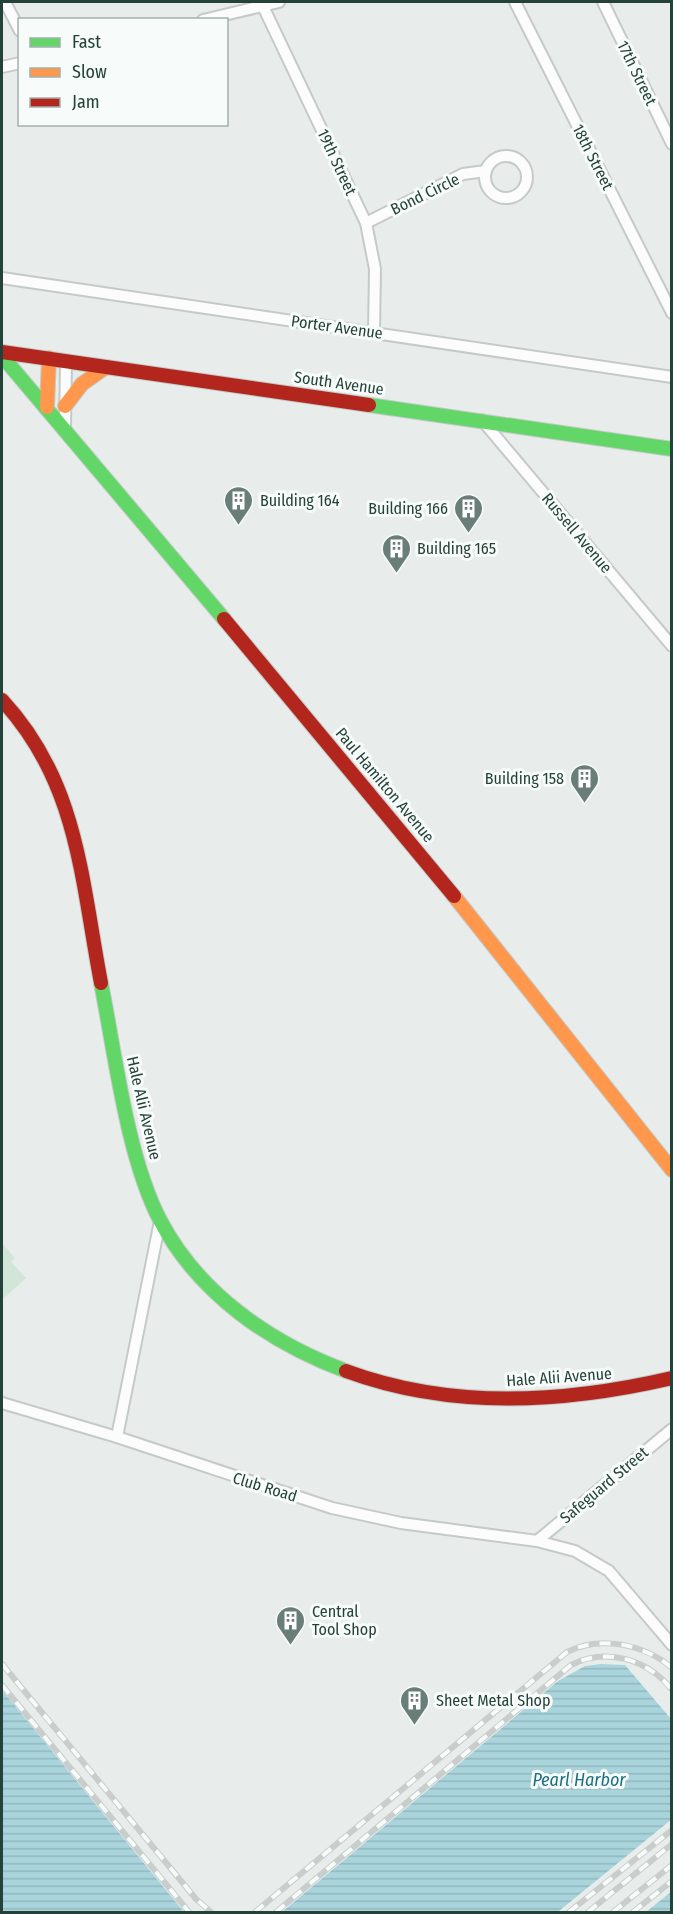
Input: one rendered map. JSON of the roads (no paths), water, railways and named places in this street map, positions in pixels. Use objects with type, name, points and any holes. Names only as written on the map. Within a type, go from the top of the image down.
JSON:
[{"type":"street","points":[[5,2],[18,27]]},
{"type":"street","points":[[210,18],[262,3],[279,2]]},
{"type":"street","name":"18th Street","points":[[514,2],[672,313]]},
{"type":"street","name":"17th Street","points":[[603,2],[672,144]]},
{"type":"street","name":"19th Street","points":[[262,3],[366,223],[375,269],[374,332]]},
{"type":"street","points":[[2,67],[18,63]]},
{"type":"street","name":"Bond Circle","points":[[366,223],[463,174],[486,171]]},
{"type":"street","name":"Porter Avenue","points":[[2,278],[672,377]]},
{"type":"street","name":"South Avenue","points":[[2,354],[49,358],[672,449]]},
{"type":"street","name":"Paul Hamilton Avenue","points":[[2,354],[392,818],[672,1170]]},
{"type":"street","points":[[47,407],[49,358]]},
{"type":"street","points":[[64,428],[66,361]]},
{"type":"street","points":[[65,406],[82,384],[106,367]]},
{"type":"street","name":"Russell Avenue","points":[[482,420],[672,646]]},
{"type":"street","name":"Hale Alii Avenue","points":[[2,700],[20,719],[58,783],[73,835],[133,1145],[160,1221],[197,1273],[230,1305],[267,1334],[307,1355],[353,1374],[438,1395],[522,1400],[606,1393],[672,1378]]},
{"type":"street","points":[[117,1437],[160,1221]]},
{"type":"street","name":"Club Road","points":[[2,1403],[117,1437],[332,1508],[401,1523],[537,1541],[575,1551],[609,1571],[672,1645]]},
{"type":"street","name":"Safeguard Street","points":[[537,1541],[672,1428]]},
{"type":"water","name":"Pearl Harbor","points":[[625,1665],[671,1719],[671,1820],[558,1912],[282,1912],[558,1681],[585,1666]]},
{"type":"water","points":[[2,1690],[184,1912],[2,1912]]},
{"type":"water","points":[[671,1892],[671,1912],[646,1912]]},
{"type":"railway","points":[[255,1912],[567,1652],[593,1644],[621,1645],[648,1653],[672,1668]]},
{"type":"railway","points":[[276,1912],[571,1665],[598,1657],[626,1659],[651,1670],[672,1690]]},
{"type":"railway","points":[[2,1664],[196,1899],[211,1912]]},
{"type":"railway","points":[[2,1685],[189,1912]]},
{"type":"railway","points":[[569,1912],[672,1830]]},
{"type":"railway","points":[[588,1912],[672,1844]]},
{"type":"railway","points":[[613,1912],[672,1865]]},
{"type":"railway","points":[[633,1912],[672,1881]]},
{"type":"place","name":"Building 164","points":[[239,526]]},
{"type":"place","name":"Building 166","points":[[469,534]]},
{"type":"place","name":"Building 165","points":[[396,574]]},
{"type":"place","name":"Building 158","points":[[585,804]]},
{"type":"place","name":"Central Tool Shop","points":[[291,1646]]},
{"type":"place","name":"Sheet Metal Shop","points":[[415,1726]]}]
